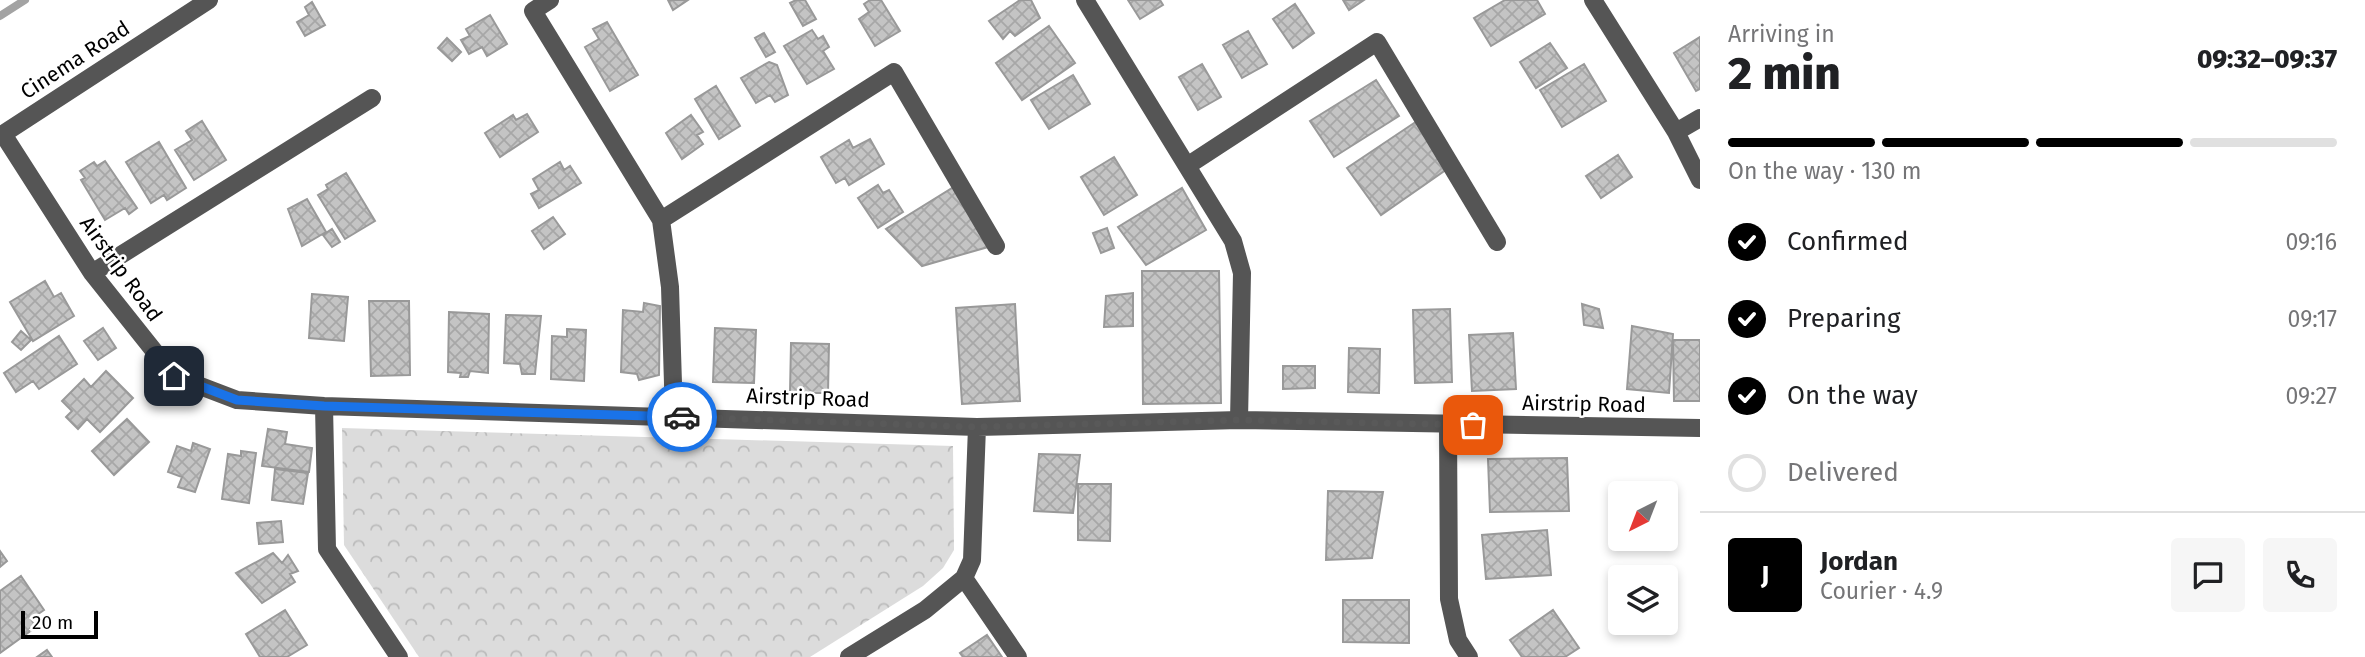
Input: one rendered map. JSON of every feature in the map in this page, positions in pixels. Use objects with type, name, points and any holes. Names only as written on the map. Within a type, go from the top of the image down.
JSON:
[{"type":"street","name":"Cinema Road","points":[[1,135],[209,0]]},
{"type":"street","points":[[550,0],[533,11],[661,220],[670,287],[674,416]]},
{"type":"street","points":[[1085,0],[1233,241],[1242,273],[1239,420]]},
{"type":"street","points":[[1593,0],[1675,132],[1700,180]]},
{"type":"street","points":[[1187,166],[1377,42],[1497,242]]},
{"type":"street","points":[[661,220],[894,72],[996,246]]},
{"type":"street","points":[[92,273],[372,98]]},
{"type":"street","points":[[1675,132],[1700,118]]},
{"type":"street","name":"Airstrip Road","points":[[1,135],[92,273],[174,376],[237,400],[324,406],[977,427],[1239,420],[1700,429]]},
{"type":"street","points":[[324,406],[327,549],[399,657]]},
{"type":"street","points":[[1448,425],[1449,599],[1458,640],[1469,657]]},
{"type":"street","points":[[849,657],[925,610],[964,579],[971,560],[977,427]]},
{"type":"street","points":[[964,579],[1018,657]]},
{"type":"green space","points":[[342,428],[953,446],[954,550],[943,568],[923,586],[810,657],[419,657],[344,545]]},
{"type":"building","points":[[668,0],[688,0],[673,10]]},
{"type":"building","points":[[805,0],[816,19],[803,26],[790,3]]},
{"type":"building","points":[[870,0],[881,0],[900,31],[875,46],[859,19],[869,12],[864,4]]},
{"type":"building","points":[[1020,0],[1031,0],[1040,18],[1015,36],[1010,31],[1003,39],[989,21]]},
{"type":"building","points":[[1128,0],[1160,0],[1163,5],[1140,19]]},
{"type":"building","points":[[1343,0],[1364,0],[1349,10]]},
{"type":"building","points":[[1505,0],[1537,0],[1545,14],[1491,46],[1474,18]]},
{"type":"building","points":[[312,2],[325,25],[305,36],[297,22],[309,15],[305,7]]},
{"type":"building","points":[[1295,4],[1314,33],[1293,48],[1273,19]]},
{"type":"building","points":[[490,15],[507,44],[487,56],[482,47],[469,54],[461,40],[470,36],[466,29]]},
{"type":"building","points":[[607,22],[638,75],[610,91],[585,47],[599,39],[593,29]]},
{"type":"building","points":[[1049,26],[1075,63],[1022,100],[996,63]]},
{"type":"building","points":[[812,30],[818,39],[823,36],[829,47],[823,51],[834,69],[807,84],[784,46]]},
{"type":"building","points":[[1248,31],[1267,64],[1242,78],[1223,45]]},
{"type":"building","points":[[764,33],[775,52],[766,57],[755,38]]},
{"type":"building","points":[[1700,37],[1700,89],[1696,91],[1674,53]]},
{"type":"building","points":[[447,38],[461,52],[452,61],[438,48]]},
{"type":"building","points":[[1550,43],[1567,68],[1536,88],[1520,62]]},
{"type":"building","points":[[769,62],[777,65],[788,95],[775,102],[770,95],[756,103],[741,78]]},
{"type":"building","points":[[1202,64],[1221,97],[1198,110],[1179,77]]},
{"type":"building","points":[[1584,64],[1606,101],[1562,127],[1540,90]]},
{"type":"building","points":[[1073,75],[1090,104],[1049,129],[1031,100]]},
{"type":"building","points":[[1376,80],[1399,116],[1334,157],[1310,121]]},
{"type":"building","points":[[716,86],[740,126],[719,139],[695,99]]},
{"type":"building","points":[[527,114],[538,132],[500,157],[485,133],[513,115],[516,120]]},
{"type":"building","points":[[691,115],[703,132],[697,135],[703,144],[682,159],[666,133]]},
{"type":"building","points":[[202,121],[226,160],[194,180],[175,150],[192,140],[186,131]]},
{"type":"building","points":[[1417,121],[1450,167],[1381,215],[1347,168]]},
{"type":"building","points":[[870,139],[884,164],[849,185],[845,178],[836,183],[821,157],[849,140],[853,148]]},
{"type":"building","points":[[159,142],[186,188],[167,200],[164,195],[151,203],[126,162]]},
{"type":"building","points":[[1618,155],[1632,177],[1601,198],[1586,176]]},
{"type":"building","points":[[1114,157],[1137,195],[1104,215],[1081,177]]},
{"type":"building","points":[[105,161],[137,208],[129,214],[125,208],[105,220],[81,180],[85,178],[80,171],[94,162],[97,166]]},
{"type":"building","points":[[560,162],[564,170],[570,166],[581,183],[539,208],[531,194],[539,190],[533,179]]},
{"type":"building","points":[[346,173],[375,221],[345,239],[318,195],[328,189],[326,185]]},
{"type":"building","points":[[878,185],[883,193],[889,190],[903,212],[878,228],[858,198]]},
{"type":"building","points":[[957,185],[988,247],[922,266],[886,229]]},
{"type":"building","points":[[1182,188],[1206,230],[1146,265],[1118,227]]},
{"type":"building","points":[[307,199],[326,232],[302,246],[288,209]]},
{"type":"building","points":[[553,217],[565,234],[544,249],[532,231]]},
{"type":"building","points":[[1107,228],[1114,248],[1101,253],[1093,233]]},
{"type":"building","points":[[332,229],[340,242],[332,247],[323,235]]},
{"type":"building","points":[[1142,271],[1219,271],[1221,403],[1143,404]]},
{"type":"building","points":[[45,281],[54,297],[61,293],[74,316],[33,341],[10,302]]},
{"type":"building","points":[[1133,293],[1133,326],[1104,327],[1106,296]]},
{"type":"building","points":[[312,294],[348,297],[344,341],[309,338]]},
{"type":"building","points":[[369,301],[409,301],[410,375],[371,376]]},
{"type":"building","points":[[644,303],[660,306],[659,375],[639,380],[637,374],[621,372],[623,310],[643,312]]},
{"type":"building","points":[[1015,304],[1020,401],[962,404],[956,308]]},
{"type":"building","points":[[1582,304],[1599,309],[1603,328],[1584,325]]},
{"type":"building","points":[[1450,309],[1452,382],[1415,383],[1413,310]]},
{"type":"building","points":[[449,312],[489,314],[488,373],[470,371],[468,377],[460,377],[461,373],[448,372]]},
{"type":"building","points":[[506,315],[541,316],[535,374],[522,374],[520,364],[504,363]]},
{"type":"building","points":[[1632,326],[1673,334],[1669,393],[1627,389]]},
{"type":"building","points":[[103,328],[116,348],[98,360],[84,341]]},
{"type":"building","points":[[715,328],[756,330],[754,383],[713,382]]},
{"type":"building","points":[[567,329],[586,330],[584,381],[551,379],[552,336],[567,337]]},
{"type":"building","points":[[21,331],[31,340],[21,350],[12,342]]},
{"type":"building","points":[[1513,333],[1516,389],[1472,391],[1469,335]]},
{"type":"building","points":[[59,336],[77,364],[39,389],[33,381],[16,392],[4,373]]},
{"type":"building","points":[[1673,340],[1700,340],[1700,401],[1674,401]]},
{"type":"building","points":[[791,343],[829,344],[828,393],[790,393]]},
{"type":"building","points":[[1349,348],[1380,349],[1379,393],[1348,392]]},
{"type":"building","points":[[1283,366],[1315,366],[1315,388],[1283,389]]},
{"type":"building","points":[[106,371],[133,398],[100,432],[87,419],[78,429],[66,417],[72,411],[62,401],[84,379],[91,387]]},
{"type":"building","points":[[127,419],[149,442],[114,475],[92,451]]},
{"type":"building","points":[[268,429],[287,432],[285,444],[312,448],[309,472],[262,466]]},
{"type":"building","points":[[193,443],[210,449],[195,492],[178,487],[182,477],[168,472],[177,446],[191,451]]},
{"type":"building","points":[[241,451],[256,453],[249,503],[222,499],[228,454],[241,456]]},
{"type":"building","points":[[1039,454],[1080,455],[1073,513],[1034,511]]},
{"type":"building","points":[[1567,458],[1569,511],[1490,512],[1488,459]]},
{"type":"building","points":[[275,469],[308,473],[303,504],[272,500]]},
{"type":"building","points":[[1078,484],[1111,484],[1110,541],[1078,540]]},
{"type":"building","points":[[1328,491],[1383,492],[1372,558],[1326,560]]},
{"type":"building","points":[[281,521],[283,542],[259,544],[257,523]]},
{"type":"building","points":[[1547,530],[1551,575],[1486,579],[1482,535]]},
{"type":"building","points":[[0,551],[7,561],[0,567]]},
{"type":"building","points":[[273,553],[282,563],[288,555],[298,571],[290,574],[295,582],[262,603],[236,573]]},
{"type":"building","points":[[21,576],[44,610],[31,619],[36,627],[0,653],[0,591]]},
{"type":"building","points":[[1343,600],[1409,600],[1409,643],[1343,642]]},
{"type":"building","points":[[285,610],[307,645],[287,657],[260,657],[246,634]]},
{"type":"building","points":[[1553,610],[1579,648],[1565,657],[1522,657],[1510,640]]},
{"type":"building","points":[[987,635],[1002,657],[963,657],[960,653]]},
{"type":"building","points":[[47,650],[52,657],[37,657]]},
{"type":"waterway","points":[[0,16],[25,0]]},
{"type":"way so far","points":[[682,417],[977,427],[1239,420],[1473,425]]},
{"type":"route","points":[[174,376],[237,400],[324,406],[682,417]]}]
